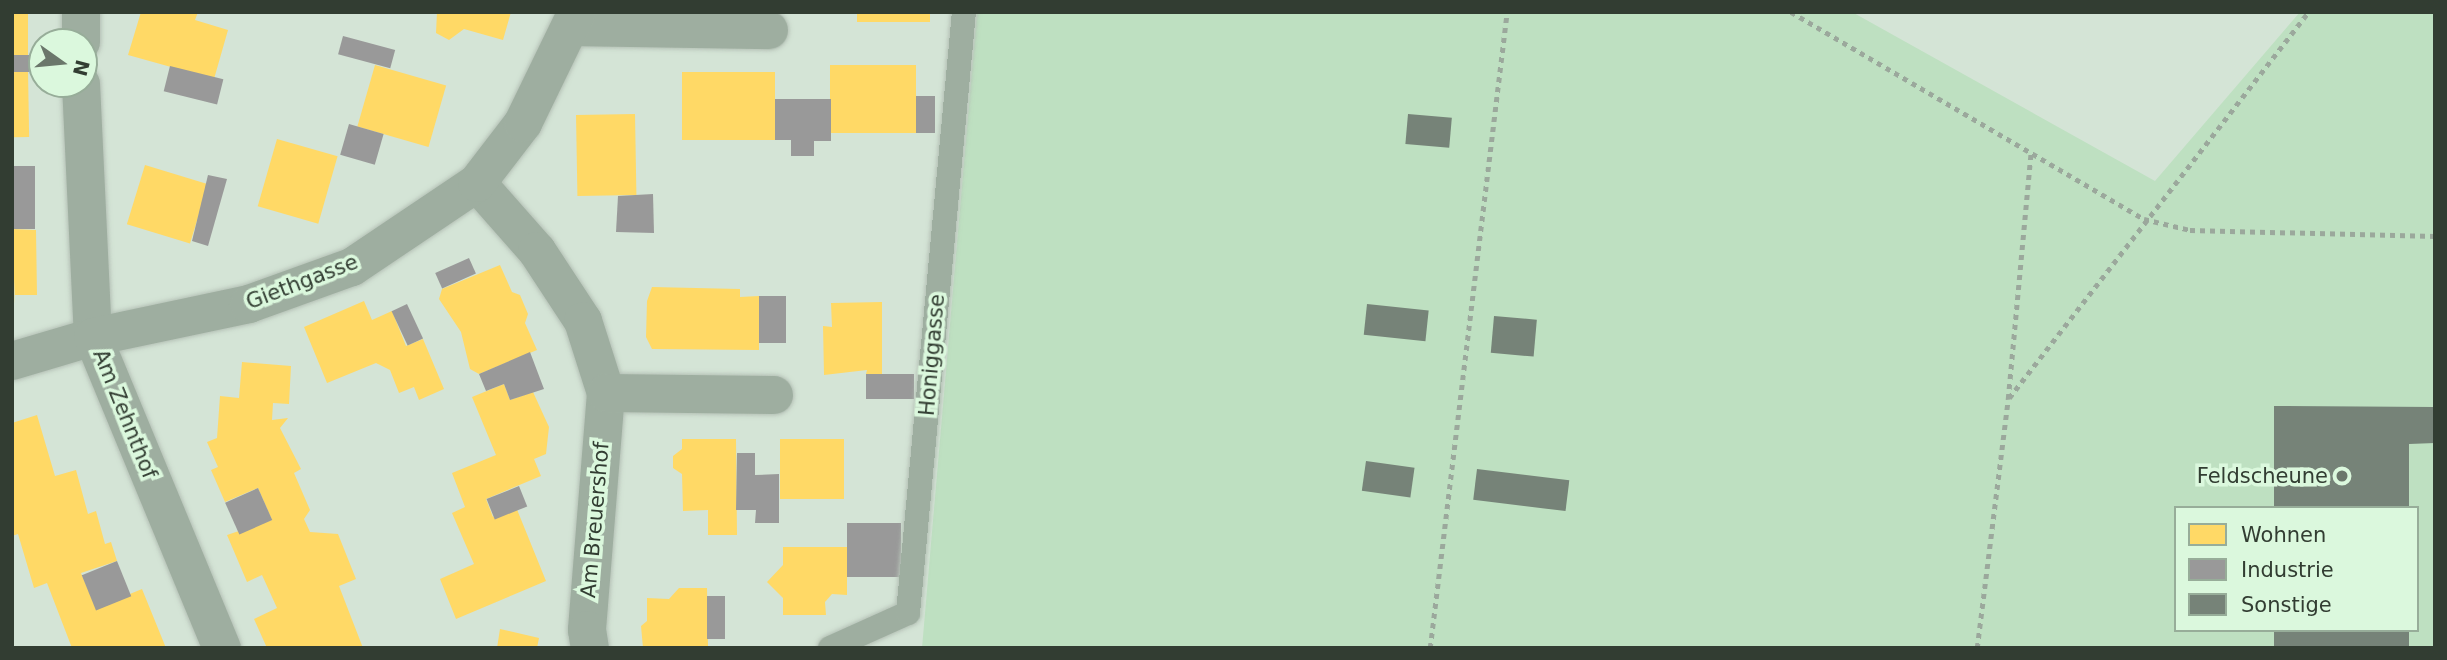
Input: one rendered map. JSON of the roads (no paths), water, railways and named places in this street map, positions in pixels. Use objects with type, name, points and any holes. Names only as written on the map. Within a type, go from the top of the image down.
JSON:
[{"type":"street","name":"Giethgasse","points":[[12,361],[93,337],[249,304],[352,268],[477,183],[523,123],[574,20],[769,30]]},
{"type":"street","name":"Am Zehnthof","points":[[82,98],[93,337],[222,648]]},
{"type":"street","name":"Am Breuershof","points":[[477,183],[537,251],[583,321],[606,393],[587,630],[590,648]]},
{"type":"street","points":[[606,393],[774,394]]},
{"type":"lane","name":"Honiggasse","points":[[830,648],[908,613],[964,12]]},
{"type":"place","name":"Feldscheune","points":[[2342,476]]}]
